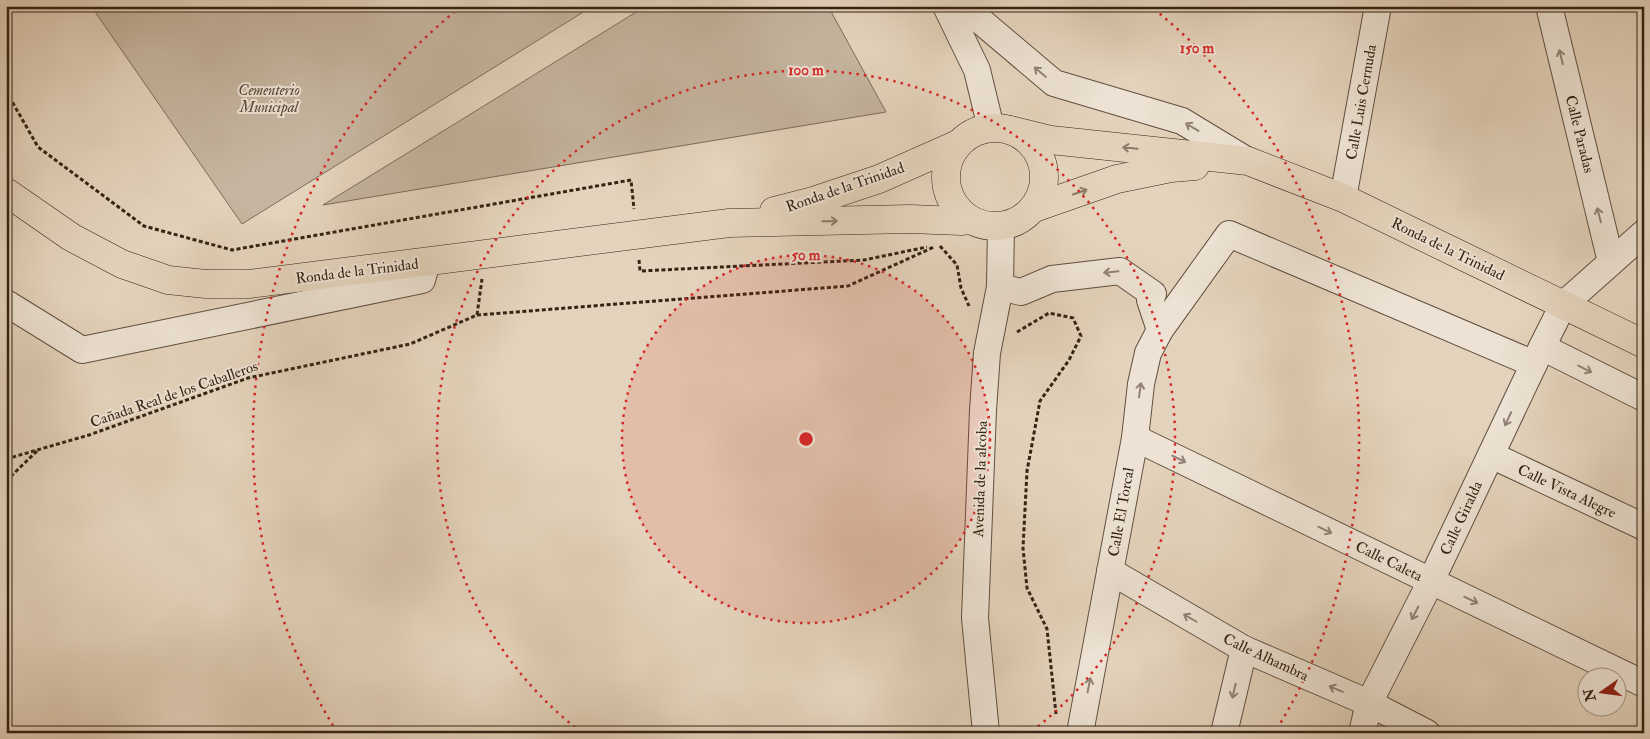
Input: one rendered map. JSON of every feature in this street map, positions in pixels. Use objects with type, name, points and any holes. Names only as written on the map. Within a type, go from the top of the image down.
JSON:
[{"type":"main road","points":[[1000,129],[1024,137],[1035,148],[1043,163],[1045,179],[1042,194],[1034,208],[1019,220],[1001,226],[979,224],[965,220],[950,198],[946,184],[946,170],[950,156],[958,144],[978,130],[1000,129]]},
{"type":"main road","name":"Ronda de la Trinidad","points":[[1000,129],[1050,140],[1248,161],[1343,198],[1644,344]]},
{"type":"main road","name":"Ronda de la Trinidad","points":[[729,223],[813,201],[879,179],[958,144]]},
{"type":"main road","name":"Ronda de la Trinidad","points":[[1034,208],[1117,179],[1171,168],[1248,161]]},
{"type":"main road","name":"Ronda de la Trinidad","points":[[6,192],[79,242],[122,264],[168,280],[206,284],[249,284],[729,223],[910,219],[965,220]]},
{"type":"street","points":[[946,6],[977,70],[1000,129]]},
{"type":"street","points":[[963,6],[1054,83],[1182,121],[1248,161]]},
{"type":"street","name":"Calle Luis Cernuda","points":[[1343,198],[1378,6]]},
{"type":"street","name":"Calle Paradas","points":[[1549,6],[1611,262]]},
{"type":"street","name":"Avenida de la alcoba","points":[[986,733],[975,618],[983,410],[987,353],[1000,287],[1001,226]]},
{"type":"street","name":"Calle Giralda","points":[[1362,733],[1368,703],[1432,581],[1538,355],[1564,305],[1644,233]]},
{"type":"street","name":"Calle El Torcal","points":[[1068,728],[1110,571],[1135,438],[1141,384],[1148,353],[1160,330],[1229,234],[1538,355]]},
{"type":"street","points":[[6,303],[82,350],[422,280],[427,262]]},
{"type":"street","points":[[1000,287],[1021,292],[1052,279],[1120,271],[1153,294],[1150,300],[1160,330]]},
{"type":"street","points":[[1538,355],[1644,398]]},
{"type":"street","name":"Calle Caleta","points":[[1135,438],[1644,684]]},
{"type":"street","name":"Calle Vista Alegre","points":[[1491,455],[1644,527]]},
{"type":"street","name":"Calle Alhambra","points":[[1110,571],[1244,649],[1368,703],[1427,733]]},
{"type":"street","points":[[1224,733],[1244,649]]},
{"type":"path","points":[[6,90],[38,147],[144,226],[232,250],[631,180]]},
{"type":"path","points":[[640,271],[864,260],[939,245],[965,220]]},
{"type":"path","points":[[939,245],[957,266]]},
{"type":"path","name":"Cañada Real de los Caballeros","points":[[6,458],[89,435],[248,378],[410,344],[477,315],[848,286],[939,245]]},
{"type":"path","points":[[477,315],[487,253]]},
{"type":"path","points":[[1031,323],[1048,313],[1073,318],[1081,336],[1069,360],[1040,401],[1028,471],[1023,548],[1027,588],[1047,629],[1068,728]]},
{"type":"path","points":[[6,481],[38,450]]},
{"type":"green space","name":"Cementerio Municipal","points":[[91,6],[593,6],[242,224]]},
{"type":"green space","points":[[646,6],[828,6],[886,112],[323,205]]}]
